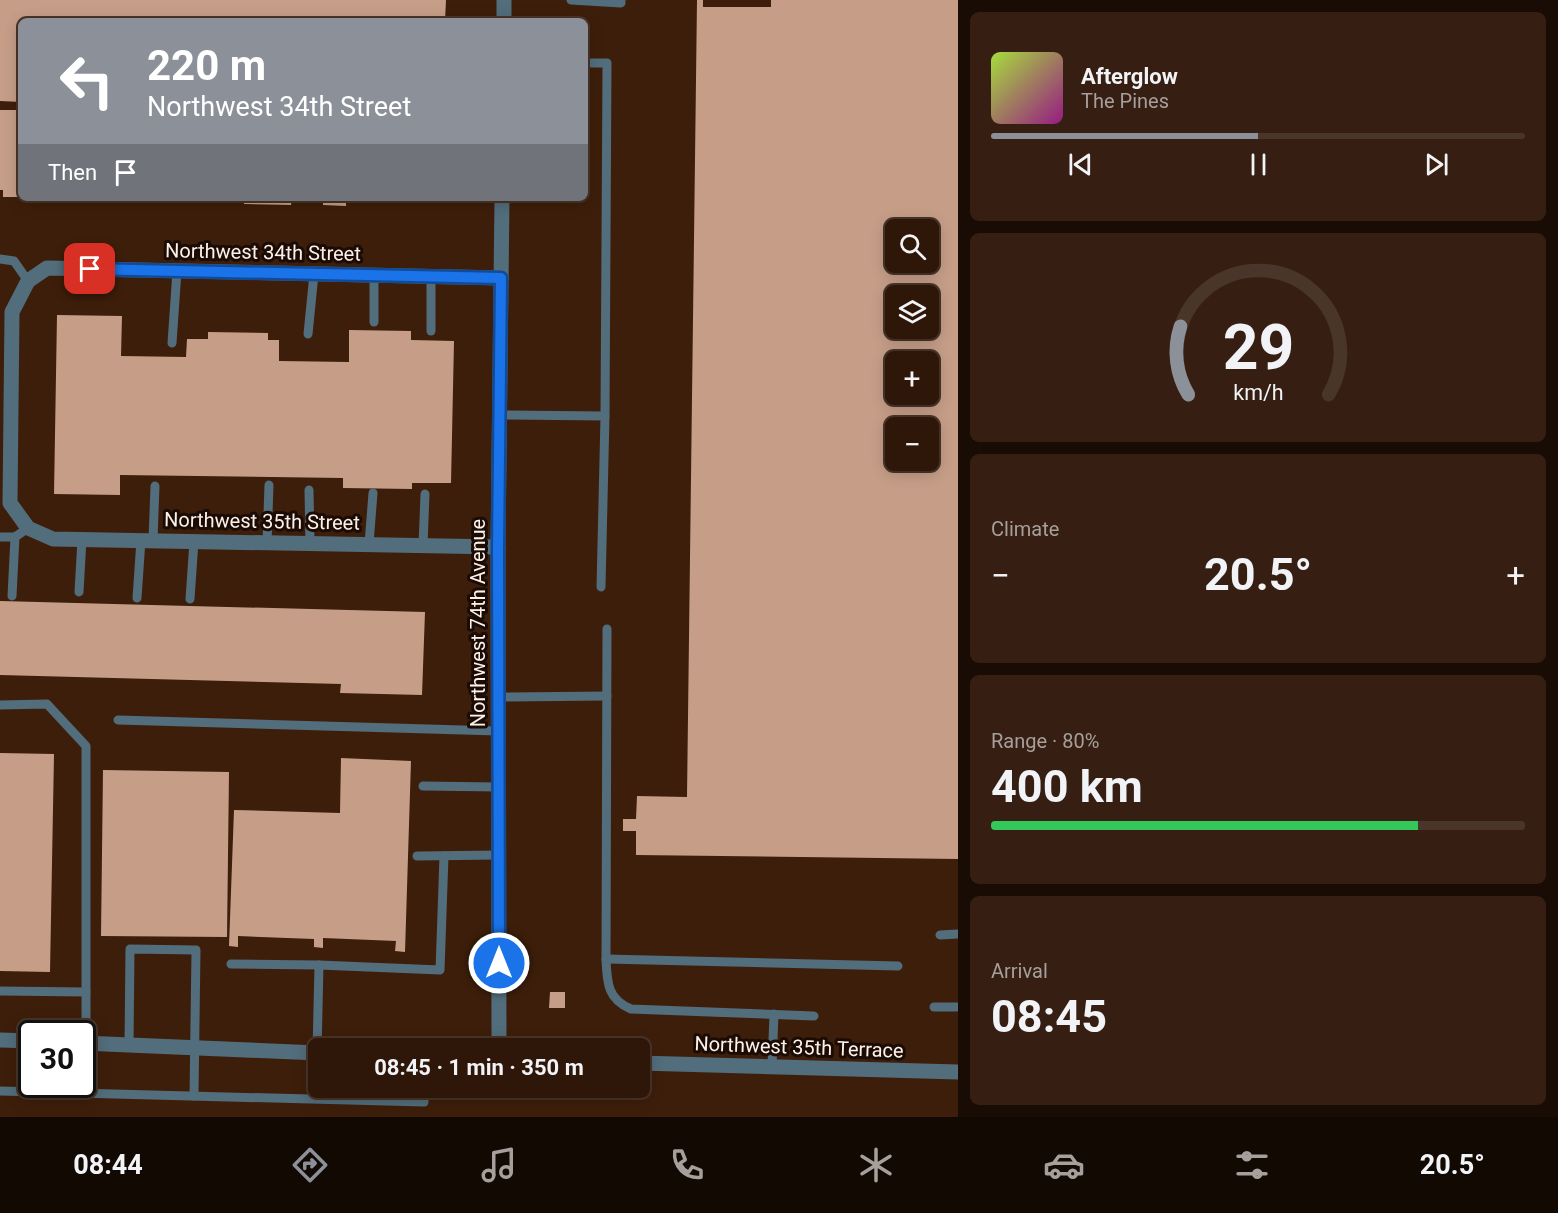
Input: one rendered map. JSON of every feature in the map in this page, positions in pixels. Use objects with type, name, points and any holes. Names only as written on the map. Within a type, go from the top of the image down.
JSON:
[{"type":"street","points":[[504,0],[504,18]]},
{"type":"street","name":"Northwest 74th Avenue","points":[[499,1038],[498,547],[502,201]]},
{"type":"street","name":"Northwest 34th Street","points":[[28,281],[47,268],[501,278]]},
{"type":"street","points":[[28,281],[12,312],[5,416],[5,489],[10,503],[28,528]]},
{"type":"street","name":"Northwest 35th Street","points":[[28,528],[53,539],[498,547]]},
{"type":"street","points":[[0,1040],[18,1041]]},
{"type":"street","points":[[96,1044],[308,1053]]},
{"type":"street","name":"Northwest 35th Terrace","points":[[650,1063],[958,1072]]},
{"type":"lane","points":[[571,0],[621,3],[621,0]]},
{"type":"lane","points":[[588,63],[607,63],[605,417],[601,587]]},
{"type":"lane","points":[[0,259],[14,261],[28,281]]},
{"type":"lane","points":[[172,343],[177,271]]},
{"type":"lane","points":[[308,334],[314,274]]},
{"type":"lane","points":[[374,276],[374,322]]},
{"type":"lane","points":[[431,277],[431,331]]},
{"type":"lane","points":[[500,415],[605,417]]},
{"type":"lane","points":[[267,543],[269,485]]},
{"type":"lane","points":[[137,598],[155,486]]},
{"type":"lane","points":[[309,490],[310,543]]},
{"type":"lane","points":[[369,544],[373,493]]},
{"type":"lane","points":[[423,546],[425,494]]},
{"type":"lane","points":[[0,537],[15,537],[28,528]]},
{"type":"lane","points":[[12,596],[15,537]]},
{"type":"lane","points":[[78,592],[82,539]]},
{"type":"lane","points":[[190,599],[194,541]]},
{"type":"lane","points":[[607,629],[606,959],[607,978],[612,996],[620,1004],[631,1009],[814,1016]]},
{"type":"lane","points":[[498,697],[607,696]]},
{"type":"lane","points":[[0,705],[47,704],[86,746],[85,1020]]},
{"type":"lane","points":[[118,720],[498,731]]},
{"type":"lane","points":[[423,786],[498,788]]},
{"type":"lane","points":[[417,856],[499,855]]},
{"type":"lane","points":[[231,964],[441,970],[444,856]]},
{"type":"lane","points":[[940,935],[958,934]]},
{"type":"lane","points":[[129,1045],[130,949],[196,950],[194,1096]]},
{"type":"lane","points":[[606,959],[898,966]]},
{"type":"lane","points":[[317,1038],[319,965]]},
{"type":"lane","points":[[0,991],[86,992]]},
{"type":"lane","points":[[934,1007],[958,1007]]},
{"type":"lane","points":[[772,1067],[774,1014]]},
{"type":"lane","points":[[0,1091],[424,1102],[424,1098]]},
{"type":"building","points":[[0,0],[446,0],[445,18],[18,18],[18,102],[0,101]]},
{"type":"building","points":[[697,0],[703,0],[703,7],[771,7],[771,0],[958,0],[958,859],[636,855],[636,831],[623,831],[623,819],[636,819],[637,796],[687,797]]},
{"type":"building","points":[[0,110],[18,110],[18,197],[3,197],[3,190],[0,190]]},
{"type":"building","points":[[167,201],[213,201],[213,202]]},
{"type":"building","points":[[244,201],[292,201],[291,205],[244,204]]},
{"type":"building","points":[[323,201],[346,201],[346,206],[323,205]]},
{"type":"building","points":[[57,315],[122,316],[121,356],[186,357],[187,339],[208,339],[208,332],[268,333],[268,340],[279,340],[279,361],[349,362],[349,330],[411,331],[411,340],[454,341],[451,483],[412,483],[412,489],[343,488],[343,478],[120,475],[120,495],[54,494]]},
{"type":"building","points":[[0,601],[425,612],[422,695],[340,693],[341,684],[0,675]]},
{"type":"building","points":[[0,753],[54,754],[50,972],[0,971]]},
{"type":"building","points":[[341,758],[411,761],[405,952],[395,951],[396,941],[323,938],[323,948],[314,947],[314,939],[238,936],[238,947],[229,946],[234,810],[340,813]]},
{"type":"building","points":[[103,770],[229,772],[227,937],[101,936]]},
{"type":"building","points":[[550,992],[565,992],[565,1008],[549,1008]]},
{"type":"route","points":[[90,269],[501,278],[498,547],[499,963]]}]
